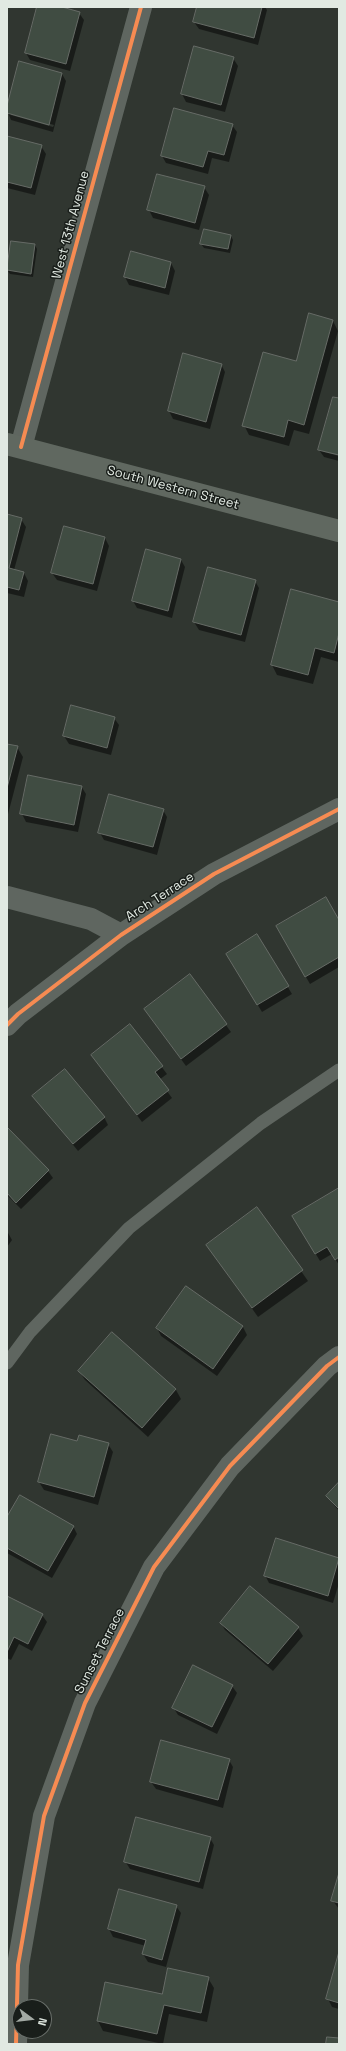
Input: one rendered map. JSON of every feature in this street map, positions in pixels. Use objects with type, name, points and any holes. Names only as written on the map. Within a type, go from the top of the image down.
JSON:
[{"type":"main road","name":"South Western Street","points":[[14,446],[339,531]]},
{"type":"street","name":"West 13th Avenue","points":[[14,446],[141,7]]},
{"type":"street","name":"Arch Terrace","points":[[7,1025],[18,1014],[121,935],[214,874],[339,809]]},
{"type":"street","points":[[7,897],[91,919],[121,935]]},
{"type":"street","name":"Sunset Terrace","points":[[16,2044],[18,1966],[44,1816],[85,1703],[154,1567],[230,1466],[327,1366],[339,1357]]},
{"type":"lane","points":[[7,1363],[30,1332],[128,1228],[261,1123],[339,1070]]},
{"type":"building","points":[[37,7],[62,7],[80,12],[66,64],[25,53]]},
{"type":"building","points":[[197,7],[262,7],[254,38],[193,22]]},
{"type":"building","points":[[194,46],[234,57],[221,105],[181,94]]},
{"type":"building","points":[[19,61],[62,73],[49,125],[7,113],[7,106]]},
{"type":"building","points":[[174,108],[233,124],[224,155],[208,151],[203,167],[161,156]]},
{"type":"building","points":[[7,136],[42,145],[31,188],[7,182]]},
{"type":"building","points":[[157,174],[205,186],[195,223],[147,210]]},
{"type":"building","points":[[204,229],[231,235],[228,249],[200,244]]},
{"type":"building","points":[[11,241],[35,244],[31,274],[7,270]]},
{"type":"building","points":[[131,251],[171,262],[165,288],[124,277]]},
{"type":"building","points":[[309,313],[333,320],[304,425],[288,420],[284,437],[242,426],[263,352],[296,361]]},
{"type":"building","points":[[183,353],[222,364],[206,422],[168,411]]},
{"type":"building","points":[[333,397],[339,398],[339,455],[318,450]]},
{"type":"building","points":[[7,514],[22,518],[9,568],[24,572],[19,590],[7,587]]},
{"type":"building","points":[[64,526],[105,537],[93,584],[51,573]]},
{"type":"building","points":[[146,549],[181,559],[168,611],[132,601]]},
{"type":"building","points":[[208,567],[256,580],[241,635],[193,622]]},
{"type":"building","points":[[291,589],[339,602],[339,633],[334,653],[315,648],[308,675],[271,665]]},
{"type":"building","points":[[71,705],[115,717],[107,748],[63,736]]},
{"type":"building","points":[[7,744],[18,746],[7,788]]},
{"type":"building","points":[[28,775],[82,786],[74,825],[20,814]]},
{"type":"building","points":[[109,794],[164,809],[153,847],[98,833]]},
{"type":"building","points":[[326,897],[339,920],[339,957],[305,977],[276,926]]},
{"type":"building","points":[[257,934],[289,986],[257,1005],[226,954]]},
{"type":"building","points":[[190,974],[227,1024],[181,1059],[144,1009]]},
{"type":"building","points":[[130,1024],[163,1066],[155,1072],[169,1090],[137,1115],[91,1055]]},
{"type":"building","points":[[65,1069],[105,1117],[73,1144],[32,1096]]},
{"type":"building","points":[[7,1127],[49,1170],[16,1203],[7,1193]]},
{"type":"building","points":[[339,1188],[339,1257],[335,1260],[327,1247],[315,1254],[292,1216]]},
{"type":"building","points":[[257,1207],[303,1270],[252,1308],[206,1245]]},
{"type":"building","points":[[186,1286],[243,1326],[213,1369],[156,1328]]},
{"type":"building","points":[[112,1332],[176,1389],[142,1428],[78,1371]]},
{"type":"building","points":[[51,1434],[77,1441],[79,1435],[109,1443],[94,1497],[38,1482]]},
{"type":"building","points":[[339,1482],[339,1509],[326,1496]]},
{"type":"building","points":[[20,1495],[74,1526],[48,1571],[7,1548],[7,1517]]},
{"type":"building","points":[[276,1538],[339,1558],[328,1596],[264,1576]]},
{"type":"building","points":[[250,1586],[299,1627],[268,1664],[220,1623]]},
{"type":"building","points":[[7,1596],[43,1614],[28,1644],[14,1637],[7,1652]]},
{"type":"building","points":[[193,1665],[233,1685],[212,1727],[172,1708]]},
{"type":"building","points":[[161,1740],[230,1759],[218,1800],[150,1782]]},
{"type":"building","points":[[136,1817],[211,1837],[199,1882],[124,1862]]},
{"type":"building","points":[[339,1873],[339,1903],[331,1901]]},
{"type":"building","points":[[119,1889],[177,1905],[162,1960],[142,1954],[146,1940],[108,1929]]},
{"type":"building","points":[[339,1952],[339,2003],[326,1999]]},
{"type":"building","points":[[168,1968],[209,1977],[201,2013],[164,2005],[157,2034],[97,2021],[105,1982],[162,1994]]},
{"type":"building","points":[[327,2037],[339,2038],[339,2044],[326,2044]]},
{"type":"cycle path","points":[[21,447],[141,7]]},
{"type":"cycle path","points":[[7,1025],[18,1014],[121,935],[214,874],[339,809]]},
{"type":"cycle path","points":[[16,2044],[18,1965],[44,1816],[85,1703],[154,1567],[230,1466],[327,1366],[339,1357]]}]
